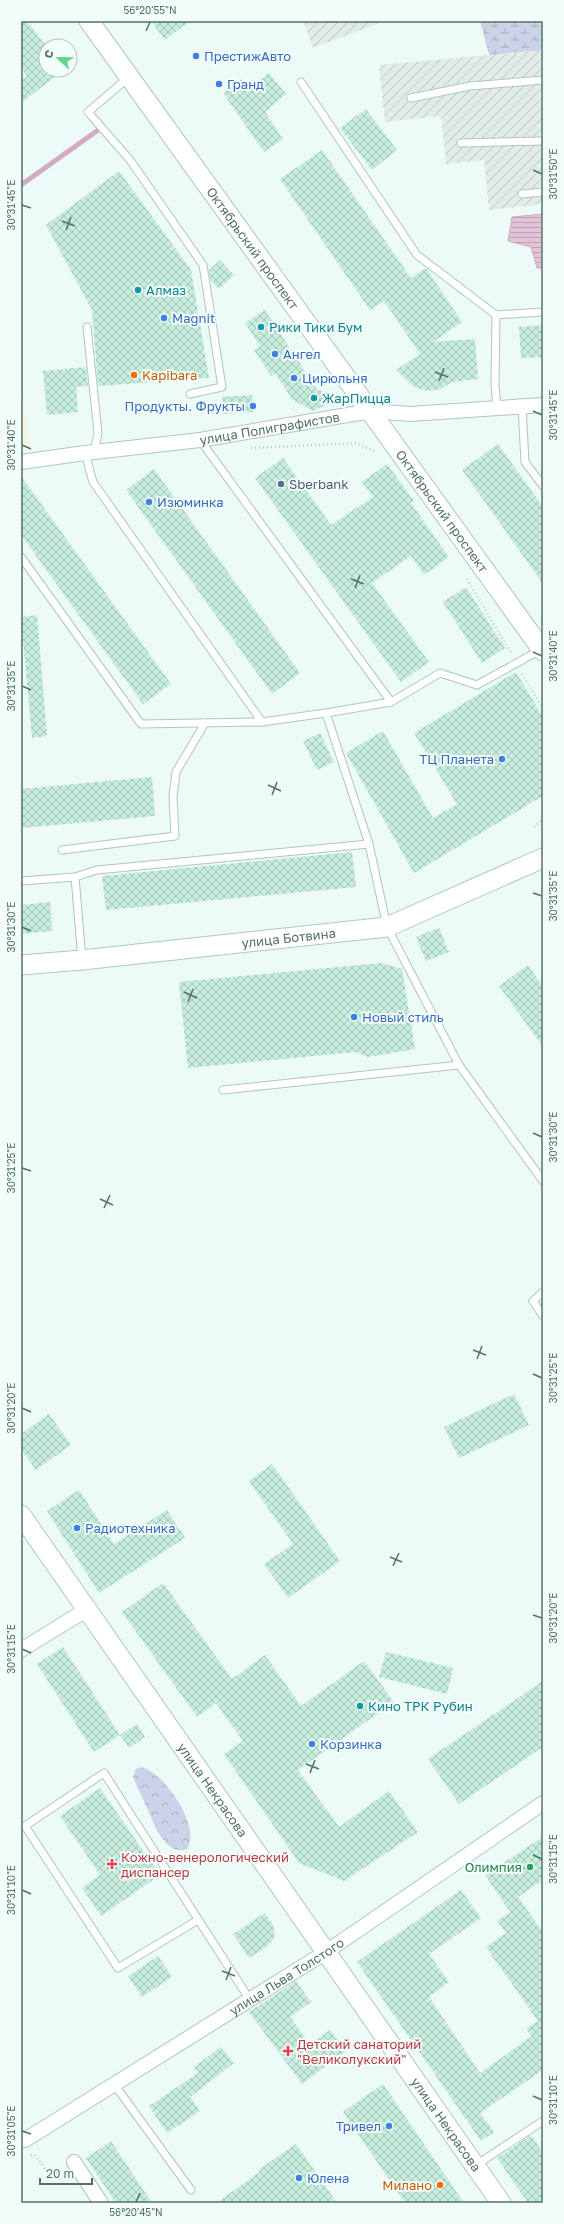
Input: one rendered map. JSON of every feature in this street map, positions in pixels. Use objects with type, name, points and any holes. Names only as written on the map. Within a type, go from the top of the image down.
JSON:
[{"type":"street","name":"Октябрьский проспект","points":[[89,21],[542,650]]},
{"type":"street","name":"улица Полиграфистов","points":[[21,462],[89,452],[200,440],[370,411],[410,414],[543,404]]},
{"type":"street","name":"улица Ботвина","points":[[21,965],[82,960],[387,927],[543,858]]},
{"type":"street","name":"улица Некрасова","points":[[21,1515],[501,2203]]},
{"type":"street","points":[[21,1650],[86,1610]]},
{"type":"street","name":"улица Льва Толстого","points":[[23,2139],[326,1952],[543,1803]]},
{"type":"street","points":[[74,2162],[101,2203]]},
{"type":"lane","points":[[129,77],[88,112],[130,160],[203,266],[222,387],[190,394]]},
{"type":"lane","points":[[411,98],[470,86],[543,80]]},
{"type":"lane","points":[[301,82],[417,255],[496,315],[543,312]]},
{"type":"lane","points":[[461,143],[543,141]]},
{"type":"lane","points":[[522,194],[543,192]]},
{"type":"lane","points":[[496,315],[495,385],[497,408]]},
{"type":"lane","points":[[87,327],[98,433],[89,452],[93,482],[262,722]]},
{"type":"lane","points":[[522,406],[525,462],[543,486]]},
{"type":"lane","points":[[200,440],[392,702]]},
{"type":"lane","points":[[21,557],[142,724],[262,722],[392,702],[440,673],[477,686],[542,650]]},
{"type":"lane","points":[[326,713],[369,844],[387,927],[459,1065],[543,1181]]},
{"type":"lane","points":[[62,850],[175,836],[173,797],[176,772],[205,723]]},
{"type":"lane","points":[[21,881],[75,877],[96,870],[369,844]]},
{"type":"lane","points":[[75,877],[82,960]]},
{"type":"lane","points":[[223,1090],[459,1065]]},
{"type":"lane","points":[[543,1292],[532,1301],[543,1316]]},
{"type":"lane","points":[[198,1920],[118,1968],[25,1826],[104,1773],[250,2000]]},
{"type":"lane","points":[[114,2084],[191,2190]]},
{"type":"lane","points":[[475,2165],[543,2121]]},
{"type":"path","points":[[244,449],[356,442],[375,451],[380,456]]},
{"type":"path","points":[[465,576],[508,646],[516,664],[543,709]]},
{"type":"path","points":[[534,827],[543,819]]},
{"type":"path","points":[[35,2155],[50,2176],[74,2162]]},
{"type":"shaded area","points":[[303,21],[384,21],[313,48]]},
{"type":"shaded area","points":[[543,50],[543,204],[489,210],[484,160],[446,164],[441,116],[385,122],[379,65]]},
{"type":"shaded area","points":[[543,214],[543,268],[537,268],[531,247],[508,241],[512,217]]},
{"type":"shaded area","points":[[21,382],[31,448],[21,449]]},
{"type":"green space","points":[[480,21],[543,21],[543,50],[489,55]]},
{"type":"green space","points":[[141,1767],[150,1771],[160,1779],[170,1789],[178,1802],[185,1815],[189,1828],[190,1839],[187,1849],[179,1850],[172,1848],[166,1843],[156,1829],[133,1777],[136,1769]]},
{"type":"building","points":[[21,21],[27,21],[40,38],[38,38],[38,78],[54,78],[21,103],[21,81],[27,76],[21,67]]},
{"type":"building","points":[[151,21],[190,21],[165,40]]},
{"type":"building","points":[[269,73],[286,94],[265,112],[283,139],[264,152],[223,93],[242,79],[249,89]]},
{"type":"building","points":[[366,109],[397,150],[372,170],[340,128]]},
{"type":"building","points":[[322,150],[411,278],[426,268],[462,322],[433,342],[475,339],[478,379],[452,382],[441,389],[427,391],[414,387],[396,370],[420,354],[384,301],[370,310],[280,179]]},
{"type":"building","name":"Алмаз","points":[[119,171],[191,270],[209,378],[98,386],[92,310],[46,225]]},
{"type":"building","points":[[220,260],[234,275],[219,289],[210,280],[209,270]]},
{"type":"building","points":[[265,310],[317,390],[322,391],[326,405],[313,411],[292,399],[275,373],[271,376],[254,350],[260,346],[245,323]]},
{"type":"building","points":[[543,325],[543,357],[521,358],[519,327]]},
{"type":"building","points":[[86,367],[88,386],[76,387],[78,412],[47,415],[43,371]]},
{"type":"building","points":[[252,395],[253,412],[224,414],[222,397]]},
{"type":"building","points":[[498,444],[543,507],[543,584],[462,470]]},
{"type":"building","points":[[283,458],[331,525],[373,497],[362,482],[387,464],[414,501],[411,503],[449,557],[424,575],[411,556],[372,583],[429,662],[401,682],[255,478]]},
{"type":"building","points":[[154,469],[300,673],[272,694],[126,490]]},
{"type":"building","points":[[21,476],[171,684],[143,704],[21,535]]},
{"type":"building","points":[[466,587],[505,648],[482,663],[443,602]]},
{"type":"building","points":[[37,615],[47,736],[32,738],[21,617]]},
{"type":"building","points":[[516,672],[543,717],[543,796],[414,873],[346,753],[383,731],[433,818],[457,804],[414,733]]},
{"type":"building","points":[[320,733],[334,762],[317,770],[303,741]]},
{"type":"building","points":[[152,777],[155,816],[21,828],[21,789]]},
{"type":"building","points":[[352,852],[356,887],[106,910],[102,876]]},
{"type":"building","points":[[50,902],[52,931],[21,934],[21,905]]},
{"type":"building","points":[[439,928],[449,952],[426,961],[416,937]]},
{"type":"building","points":[[381,963],[402,969],[415,1049],[368,1057],[355,1052],[188,1068],[179,982]]},
{"type":"building","points":[[528,965],[543,987],[543,1047],[499,986]]},
{"type":"building","points":[[514,1394],[529,1425],[459,1458],[444,1427]]},
{"type":"building","points":[[49,1414],[71,1445],[36,1470],[21,1449],[21,1434]]},
{"type":"building","points":[[272,1464],[340,1561],[288,1598],[264,1564],[293,1544],[249,1481]]},
{"type":"building","points":[[79,1490],[114,1544],[167,1510],[185,1538],[99,1593],[47,1511]]},
{"type":"building","points":[[163,1583],[232,1679],[265,1655],[301,1706],[364,1661],[394,1702],[298,1770],[339,1827],[389,1791],[418,1832],[344,1881],[299,1863],[224,1754],[243,1741],[216,1703],[197,1717],[122,1612]]},
{"type":"building","points":[[63,1647],[120,1735],[94,1752],[37,1664]]},
{"type":"building","points":[[386,1652],[453,1668],[447,1694],[379,1677]]},
{"type":"building","points":[[543,1681],[543,1747],[459,1804],[428,1759]]},
{"type":"building","points":[[137,1724],[145,1737],[129,1748],[120,1735]]},
{"type":"building","points":[[100,1788],[160,1875],[101,1916],[82,1888],[100,1875],[60,1816]]},
{"type":"building","points":[[543,1837],[543,1880],[518,1897],[543,1932],[543,2070],[480,2113],[494,2132],[481,2141],[357,1962],[461,1890],[481,1918],[429,1954],[449,1982],[429,1997],[480,2073],[532,2036],[526,2029],[538,2021],[486,1947],[506,1933],[497,1921],[510,1912],[485,1875]]},
{"type":"building","points":[[265,1913],[273,1925],[275,1936],[269,1945],[249,1958],[233,1934]]},
{"type":"building","points":[[158,1956],[172,1977],[142,1997],[128,1976]]},
{"type":"building","points":[[296,1981],[311,2002],[290,2017],[310,2044],[330,2030],[346,2051],[302,2084],[249,2012]]},
{"type":"building","points":[[221,2047],[234,2063],[190,2097],[200,2111],[167,2133],[149,2106],[198,2073],[194,2067]]},
{"type":"building","points":[[383,2084],[464,2203],[405,2203],[343,2112]]},
{"type":"building","points":[[531,2135],[543,2153],[543,2203],[528,2203],[497,2158]]},
{"type":"building","points":[[111,2141],[152,2203],[116,2203],[86,2158]]},
{"type":"building","points":[[296,2144],[337,2203],[216,2203],[260,2172],[258,2170]]},
{"type":"waterway","points":[[21,185],[101,128]]},
{"type":"place","name":"ПрестижАвто","points":[[196,56]]},
{"type":"place","name":"Гранд","points":[[219,84]]},
{"type":"place","name":"Алмаз","points":[[138,290]]},
{"type":"place","name":"Magnit","points":[[164,318]]},
{"type":"place","name":"Рики Тики Бум","points":[[261,327]]},
{"type":"place","name":"Ангел","points":[[275,354]]},
{"type":"place","name":"Kapibara","points":[[134,375]]},
{"type":"place","name":"Цирюльня","points":[[294,378]]},
{"type":"place","name":"ЖарПицца","points":[[314,398]]},
{"type":"place","name":"Продукты. Фрукты","points":[[253,406]]},
{"type":"place","name":"Sberbank","points":[[281,484]]},
{"type":"place","name":"Изюминка","points":[[149,502]]},
{"type":"place","name":"ТЦ Планета","points":[[502,759]]},
{"type":"place","name":"Новый стиль","points":[[354,1017]]},
{"type":"place","name":"Радиотехника","points":[[77,1528]]},
{"type":"place","name":"Кино ТРК Рубин","points":[[360,1706]]},
{"type":"place","name":"Корзинка","points":[[312,1744]]},
{"type":"place","name":"Кожно-венерологический диспансер","points":[[112,1864]]},
{"type":"place","name":"Олимпия","points":[[530,1867]]},
{"type":"place","name":"Детский санаторий \"Великолукский\"","points":[[288,2051]]},
{"type":"place","name":"Тривел","points":[[389,2126]]},
{"type":"place","name":"Юлена","points":[[299,2178]]},
{"type":"place","name":"Милано","points":[[440,2185]]}]
